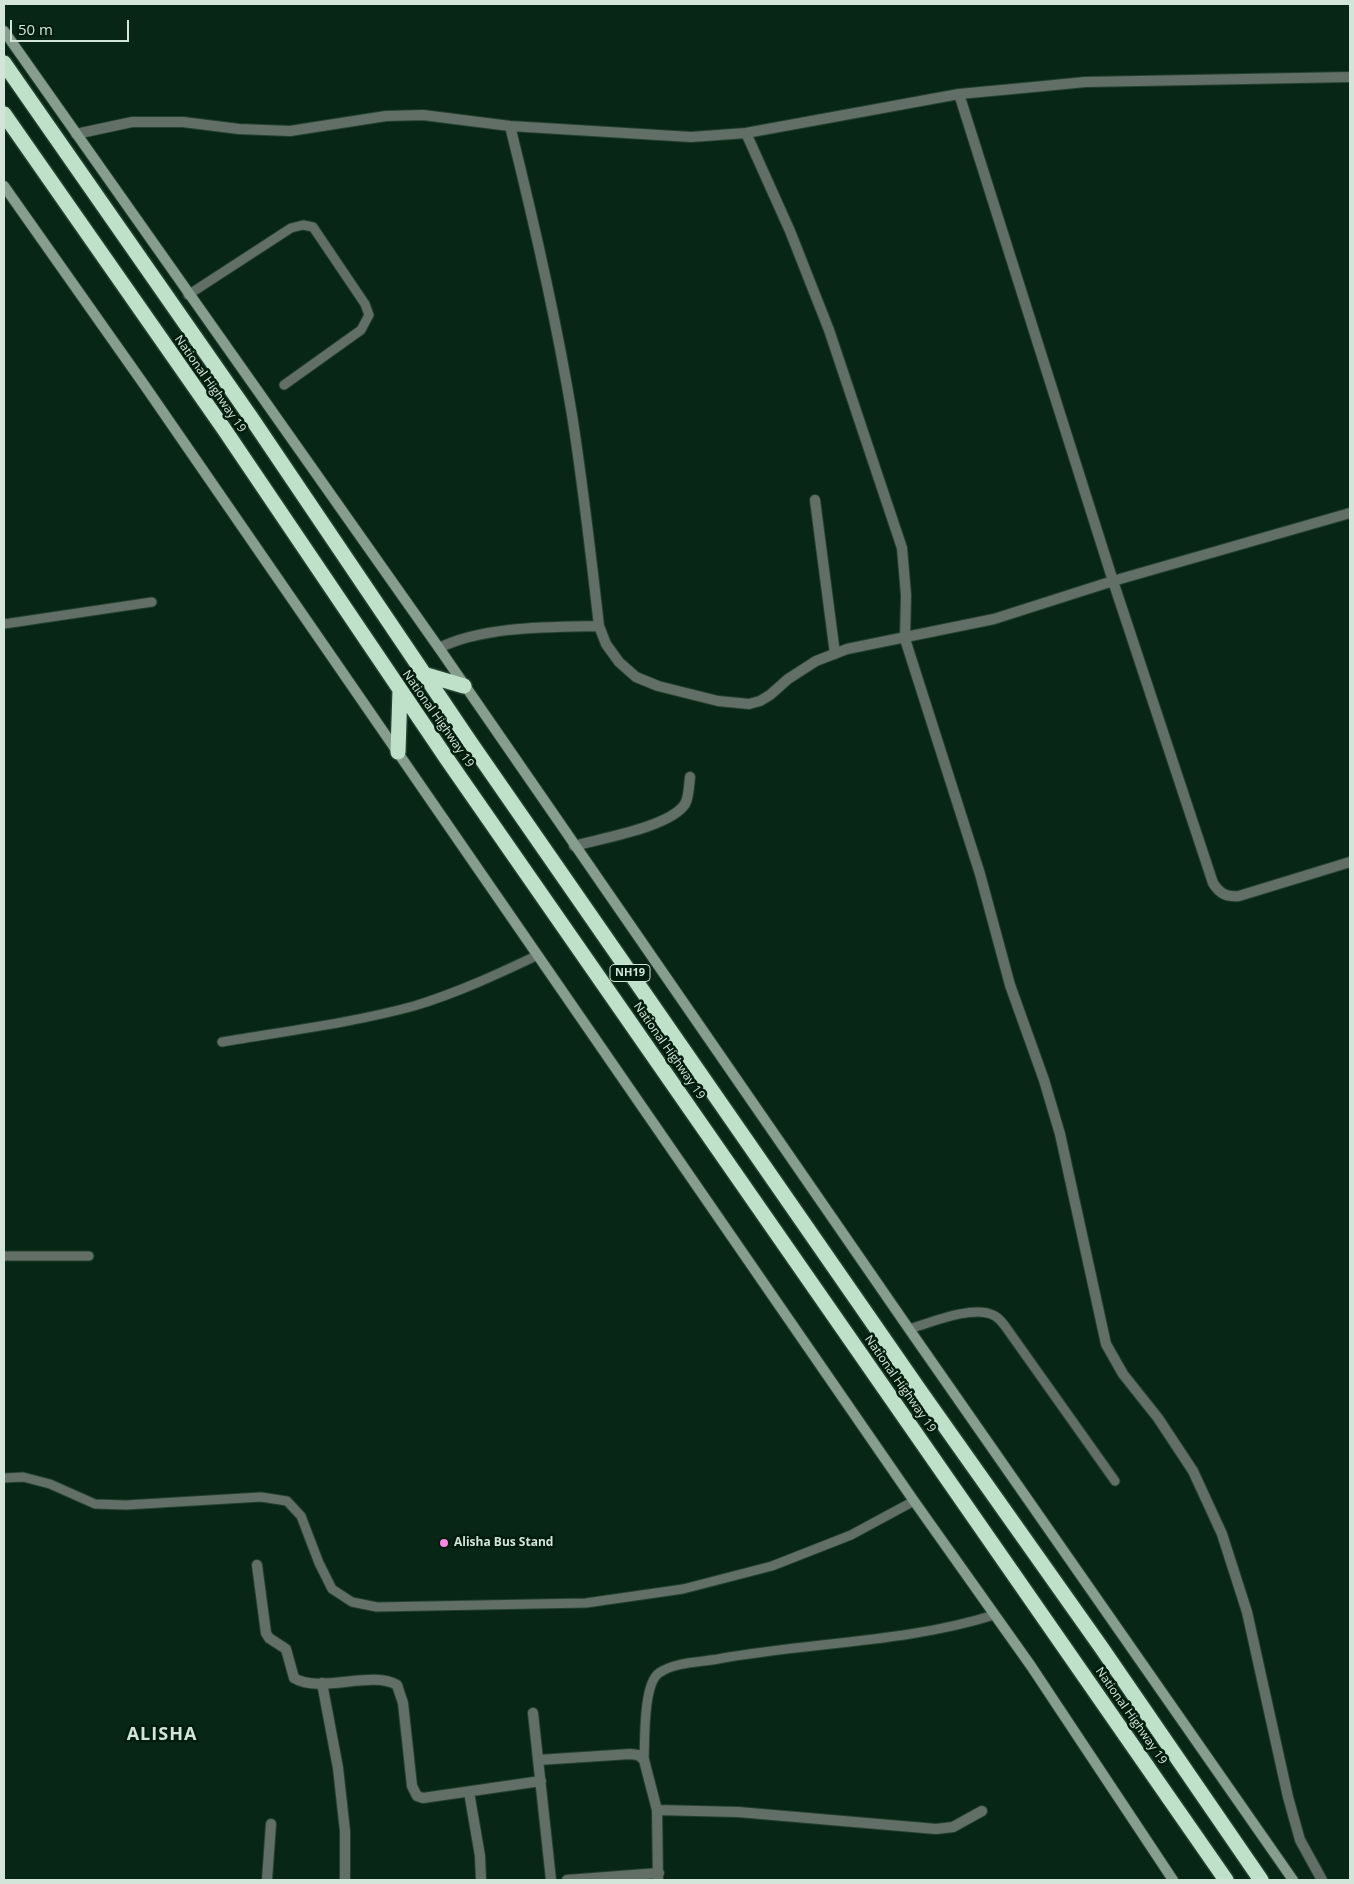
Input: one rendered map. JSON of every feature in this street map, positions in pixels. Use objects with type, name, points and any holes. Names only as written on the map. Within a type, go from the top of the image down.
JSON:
[{"type":"highway","name":"NH19","points":[[4,63],[252,420],[423,674],[920,1390],[1101,1647],[1260,1880]]},
{"type":"highway","name":"National Highway 19","points":[[4,114],[224,429],[400,690],[1226,1880]]},
{"type":"highway","points":[[423,674],[464,686]]},
{"type":"highway","points":[[398,752],[400,690]]},
{"type":"main road","points":[[4,31],[188,295],[439,648],[574,846],[750,1096],[909,1330],[1293,1880]]},
{"type":"main road","points":[[4,186],[145,386],[994,1615],[1173,1880]]},
{"type":"street","points":[[76,134],[132,122],[183,122],[239,129],[290,131],[386,116],[423,115],[510,126],[691,137],[746,133],[959,94],[1085,82],[1350,77]]},
{"type":"street","points":[[959,94],[1113,580],[1213,883],[1219,892],[1228,897],[1239,896],[1350,862]]},
{"type":"street","points":[[510,126],[540,250],[570,404],[584,490],[599,626],[606,644],[619,662],[636,677],[658,686],[718,702],[748,704],[760,701],[816,661],[846,649],[906,639],[994,619],[1113,580],[1350,513]]},
{"type":"street","points":[[746,133],[790,231],[829,330],[882,482],[902,548],[906,595],[906,639],[980,874],[1010,985],[1060,1134],[1106,1344],[1123,1374],[1158,1418],[1192,1471],[1222,1534],[1247,1612],[1288,1797],[1300,1840],[1322,1880]]},
{"type":"street","points":[[815,500],[835,654]]},
{"type":"street","points":[[439,648],[448,643],[493,633],[528,628],[599,626]]},
{"type":"street","points":[[574,846],[661,822],[677,814],[686,802],[690,777]]},
{"type":"street","points":[[257,1565],[266,1633],[269,1638],[286,1648],[294,1678],[306,1683],[384,1681],[397,1685],[404,1703],[414,1792],[417,1796],[422,1798],[541,1781]]},
{"type":"street","points":[[322,1683],[338,1768],[344,1822],[345,1880]]},
{"type":"street","points":[[533,1713],[551,1880]]},
{"type":"street","points":[[538,1760],[630,1754],[638,1755],[644,1760],[656,1810],[659,1877],[568,1880]]},
{"type":"street","points":[[469,1792],[480,1856],[481,1880]]},
{"type":"street","points":[[656,1810],[738,1812],[936,1829],[953,1827],[982,1811]]},
{"type":"street","points":[[267,1880],[271,1824]]},
{"type":"lane","points":[[188,295],[291,228],[303,225],[313,227],[365,304],[369,315],[361,330],[284,385]]},
{"type":"lane","points":[[4,624],[152,602]]},
{"type":"lane","points":[[222,1042],[357,1019],[415,1006],[468,987],[538,955]]},
{"type":"lane","points":[[4,1256],[88,1256]]},
{"type":"lane","points":[[909,1330],[965,1313],[982,1312],[995,1316],[1005,1326],[1115,1482]]},
{"type":"lane","points":[[4,1478],[23,1477],[50,1484],[95,1504],[126,1505],[261,1498],[287,1501],[301,1516],[319,1563],[332,1588],[352,1602],[377,1607],[586,1603],[684,1589],[772,1566],[851,1535],[914,1501]]},
{"type":"lane","points":[[644,1760],[648,1696],[651,1683],[659,1673],[673,1667],[748,1654],[933,1631],[994,1615]]},
{"type":"place","name":"Alisha Bus Stand","points":[[444,1543]]},
{"type":"district","name":"ALISHA","points":[[162,1735]]}]
